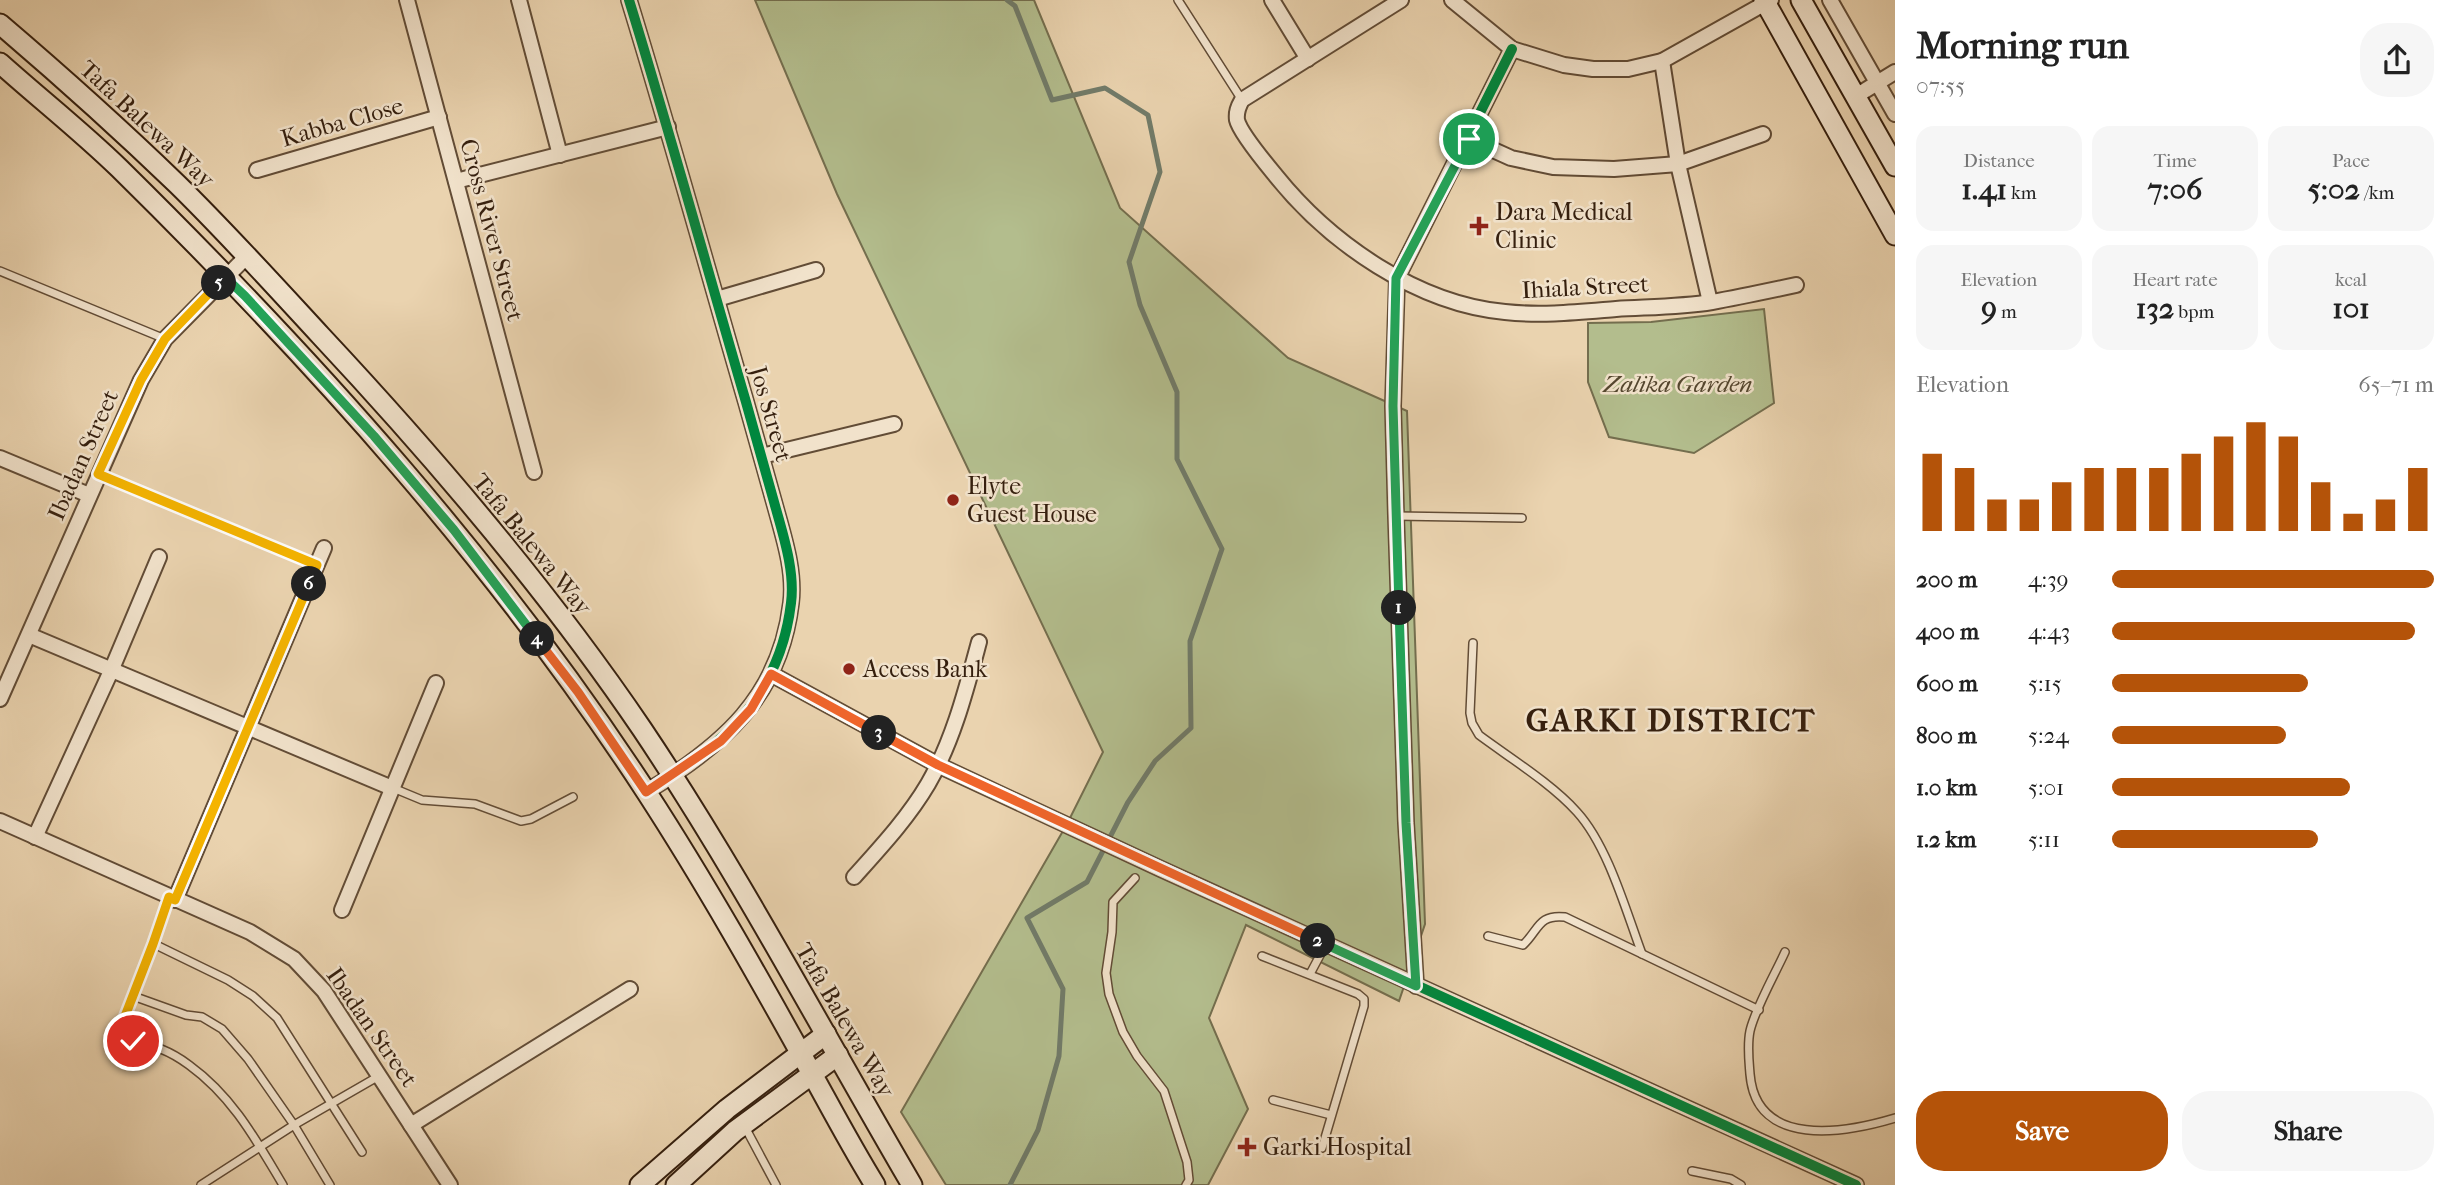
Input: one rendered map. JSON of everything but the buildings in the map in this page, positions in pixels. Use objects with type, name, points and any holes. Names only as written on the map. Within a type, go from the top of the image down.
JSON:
[{"type":"main road","points":[[1801,0],[1895,166]]},
{"type":"main road","points":[[1767,1],[1895,234]]},
{"type":"main road","name":"Tafa Balewa Way","points":[[0,24],[65,79],[176,184],[247,256],[399,419],[476,512],[600,670],[672,776],[827,1034],[912,1185]]},
{"type":"main road","points":[[0,63],[117,166],[225,277],[374,436],[454,530],[578,692],[646,792],[800,1052],[875,1185]]},
{"type":"main road","points":[[640,1185],[727,1109],[827,1034]]},
{"type":"main road","points":[[676,1185],[744,1125],[838,1055]]},
{"type":"street","name":"Cross River Street","points":[[407,0],[534,472]]},
{"type":"street","points":[[519,0],[560,155]]},
{"type":"street","name":"Jos Street","points":[[629,0],[762,456],[790,569],[792,600],[771,674],[751,709],[721,741],[646,792]]},
{"type":"street","points":[[1272,0],[1308,59]]},
{"type":"street","points":[[1242,100],[1401,0]]},
{"type":"street","points":[[1452,0],[1512,49],[1555,63],[1593,69],[1628,69],[1662,61],[1767,1]]},
{"type":"street","points":[[1830,0],[1895,114]]},
{"type":"street","points":[[1416,986],[1406,823],[1396,516],[1393,406],[1396,278],[1469,139],[1512,49]]},
{"type":"street","points":[[1662,61],[1678,164],[1710,302]]},
{"type":"street","points":[[1856,96],[1895,72]]},
{"type":"street","name":"Ihiala Street","points":[[1242,100],[1237,110],[1237,122],[1293,197],[1325,228],[1396,278],[1428,292],[1502,312],[1545,314],[1710,302],[1796,285]]},
{"type":"street","name":"Kabba Close","points":[[257,170],[439,117]]},
{"type":"street","points":[[456,181],[668,127]]},
{"type":"street","points":[[1469,139],[1511,158],[1553,167],[1614,169],[1678,164],[1763,134]]},
{"type":"street","name":"Ibadan Street","points":[[0,699],[141,380],[165,339],[247,256]]},
{"type":"street","points":[[717,299],[816,270]]},
{"type":"street","points":[[762,456],[894,424]]},
{"type":"street","points":[[0,458],[89,495]]},
{"type":"street","points":[[172,898],[249,729],[324,548]]},
{"type":"street","points":[[35,837],[111,671],[159,557]]},
{"type":"street","points":[[29,635],[392,788]]},
{"type":"street","points":[[854,877],[912,807],[938,765],[964,697],[979,642]]},
{"type":"street","points":[[771,674],[938,765],[1160,869],[1856,1185]]},
{"type":"street","points":[[342,910],[436,682]]},
{"type":"street","name":"Ibadan Street","points":[[0,821],[250,932],[293,959],[324,991],[450,1185]]},
{"type":"street","points":[[411,1125],[629,989]]},
{"type":"lane","points":[[1178,0],[1242,100]]},
{"type":"lane","points":[[0,271],[165,339]]},
{"type":"lane","points":[[98,474],[317,565]]},
{"type":"lane","points":[[1396,516],[1522,518]]},
{"type":"lane","points":[[1473,643],[1470,713],[1472,723],[1479,735],[1567,802],[1587,825],[1602,849],[1642,954]]},
{"type":"lane","points":[[392,788],[422,800],[475,804],[521,821],[531,819],[573,797]]},
{"type":"lane","points":[[1135,878],[1113,902],[1106,973],[1109,994],[1128,1040],[1164,1091],[1187,1162],[1189,1180],[1186,1185]]},
{"type":"lane","points":[[172,898],[122,1024],[125,1033],[133,1041],[163,1050],[209,1080],[229,1100],[283,1185]]},
{"type":"lane","points":[[1488,936],[1523,945],[1541,922],[1553,915],[1565,916],[1759,1010]]},
{"type":"lane","points":[[153,944],[228,980],[253,996],[277,1018],[362,1152]]},
{"type":"lane","points":[[1310,974],[1326,944]]},
{"type":"lane","points":[[1784,952],[1750,1031],[1748,1057],[1751,1082],[1755,1098],[1763,1112],[1787,1126],[1818,1131],[1845,1129],[1895,1118]]},
{"type":"lane","points":[[1262,956],[1358,994],[1364,999],[1322,1148]]},
{"type":"lane","points":[[133,996],[186,1015],[202,1017],[222,1029],[248,1059],[294,1125],[330,1185]]},
{"type":"lane","points":[[201,1185],[294,1125],[379,1076]]},
{"type":"lane","points":[[1273,1100],[1331,1115]]},
{"type":"lane","points":[[744,1125],[776,1185]]},
{"type":"lane","points":[[1692,1171],[1731,1179],[1741,1185]]},
{"type":"green space","points":[[755,0],[1034,0],[1120,208],[1288,358],[1407,411],[1425,924],[1399,1001],[1246,925],[1209,1018],[1248,1109],[1208,1185],[946,1185],[901,1112],[1067,824],[1103,752],[837,194]]},
{"type":"green space","name":"Zalika Garden","points":[[1764,309],[1774,403],[1694,453],[1609,437],[1588,382],[1588,323],[1651,322]]},
{"type":"waterway","points":[[1007,0],[1015,6],[1052,100],[1105,88],[1148,115],[1160,172],[1129,262],[1140,305],[1177,392],[1177,459],[1222,549],[1190,641],[1191,728],[1155,761],[1128,802],[1087,882],[1027,918],[1063,989],[1059,1056],[1038,1130],[1010,1185]]},
{"type":"cycle path","points":[[629,0],[750,415],[782,532],[792,591],[785,636],[774,666],[743,716],[699,756],[646,792]]},
{"type":"cycle path","points":[[1416,986],[1406,823],[1393,406],[1397,278],[1512,49]]},
{"type":"cycle path","points":[[771,674],[938,765],[1856,1185]]},
{"type":"place","name":"Dara Medical Clinic","points":[[1479,226]]},
{"type":"place","name":"Elyte Guest House","points":[[953,500]]},
{"type":"place","name":"Access Bank","points":[[849,669]]},
{"type":"place","name":"Garki Hospital","points":[[1247,1147]]},
{"type":"district","name":"GARKI DISTRICT","points":[[1671,720]]},
{"type":"route","points":[[133,1041],[125,1033],[122,1024],[169,897],[175,900],[317,565],[98,474],[141,380],[165,339],[225,277],[374,436],[454,530],[578,692],[646,792],[721,741],[751,709],[771,674],[938,765],[1416,986],[1406,823],[1396,516],[1393,406],[1396,278],[1469,139]]}]
